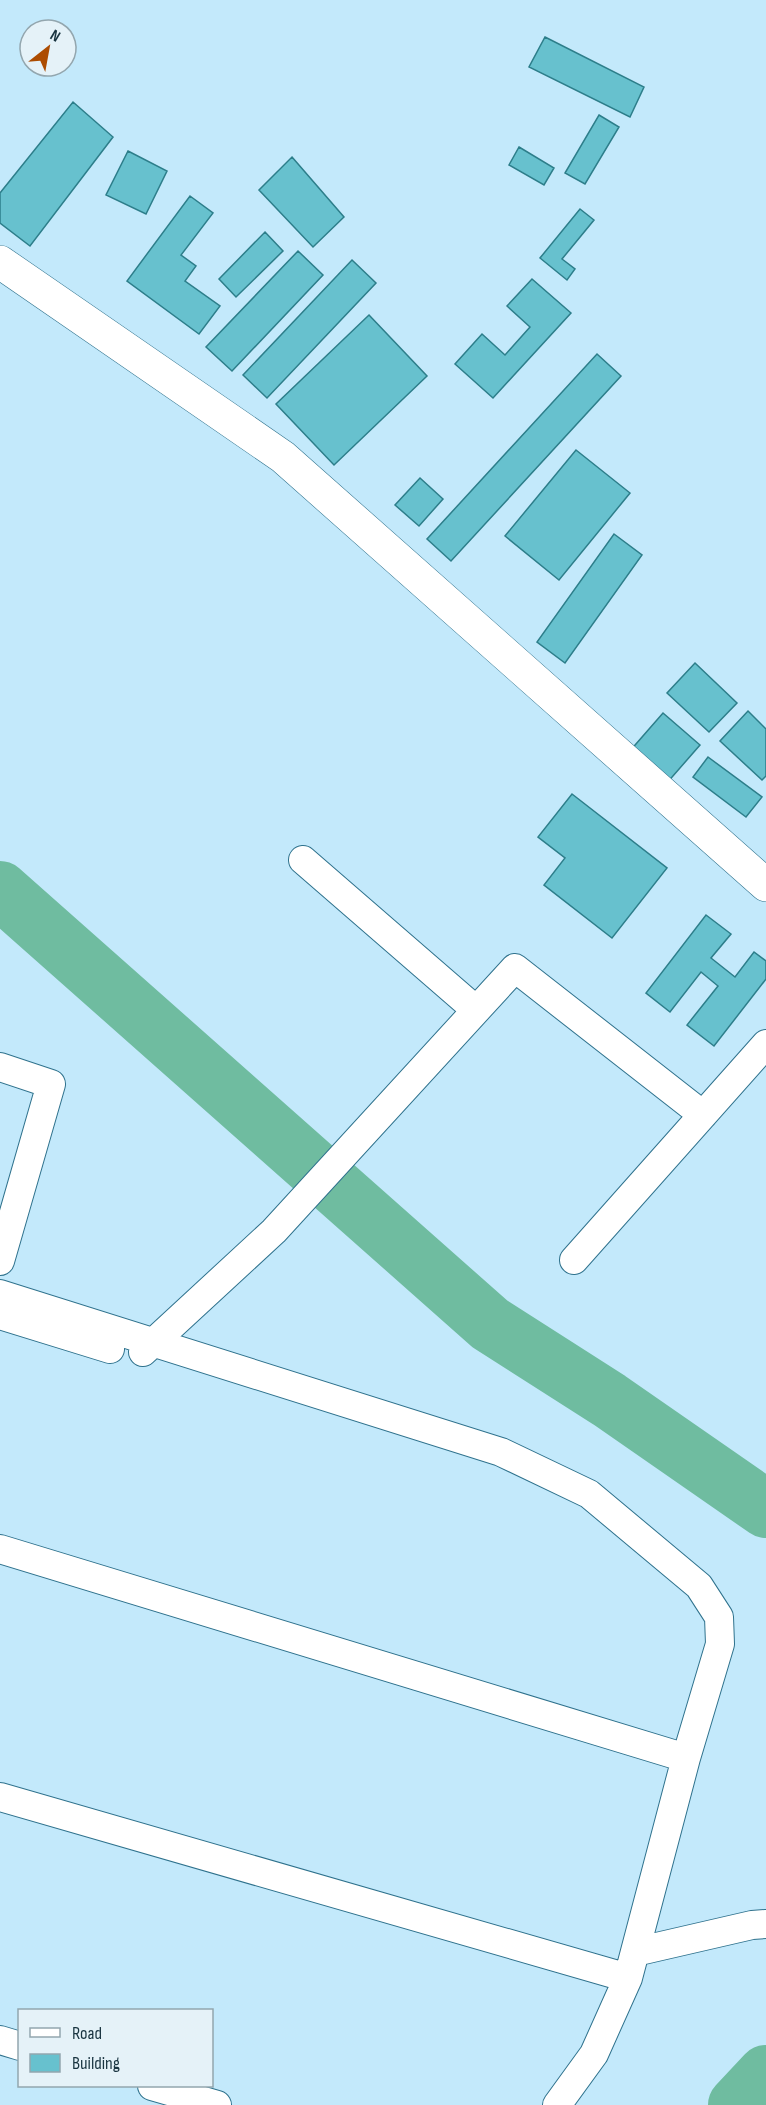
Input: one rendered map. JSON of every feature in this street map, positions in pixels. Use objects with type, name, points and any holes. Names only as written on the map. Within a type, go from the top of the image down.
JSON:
[{"type":"street","points":[[0,262],[282,457],[766,885]]},
{"type":"street","points":[[303,860],[476,1010]]},
{"type":"street","points":[[137,1357],[274,1231],[515,968],[703,1115]]},
{"type":"street","points":[[574,1260],[766,1044]]},
{"type":"street","points":[[0,1067],[51,1084],[0,1261]]},
{"type":"street","points":[[0,1294],[501,1452],[589,1494],[699,1586],[719,1617],[720,1644],[686,1758],[632,1965],[594,2054],[557,2105]]},
{"type":"street","points":[[0,1315],[512,1473]]},
{"type":"street","points":[[0,1549],[686,1758]]},
{"type":"street","points":[[0,1797],[632,1965],[752,1925],[766,1924]]},
{"type":"street","points":[[0,2040],[18,2045]]},
{"type":"street","points":[[158,2087],[217,2105]]},
{"type":"building","points":[[545,37],[644,87],[630,117],[529,67]]},
{"type":"building","points":[[73,102],[113,137],[30,246],[0,223],[0,193]]},
{"type":"building","points":[[599,115],[619,127],[585,184],[565,173]]},
{"type":"building","points":[[519,147],[554,168],[544,185],[509,165]]},
{"type":"building","points":[[128,151],[167,171],[146,214],[106,195]]},
{"type":"building","points":[[292,157],[344,217],[313,247],[259,190]]},
{"type":"building","points":[[190,196],[213,213],[181,255],[196,266],[185,281],[220,306],[199,334],[127,281]]},
{"type":"building","points":[[580,209],[594,220],[562,259],[575,269],[567,280],[540,258]]},
{"type":"building","points":[[265,232],[283,251],[236,297],[219,279]]},
{"type":"building","points":[[298,251],[323,275],[232,371],[206,347]]},
{"type":"building","points":[[352,260],[376,283],[267,398],[243,375]]},
{"type":"building","points":[[532,279],[571,313],[493,398],[455,364],[482,334],[505,355],[530,327],[507,306]]},
{"type":"building","points":[[369,315],[427,376],[334,465],[276,404]]},
{"type":"building","points":[[597,354],[621,376],[451,561],[427,539]]},
{"type":"building","points":[[576,450],[630,493],[559,580],[505,536]]},
{"type":"building","points":[[420,478],[443,499],[419,526],[395,505]]},
{"type":"building","points":[[614,534],[642,555],[565,663],[537,642]]},
{"type":"building","points":[[695,663],[737,703],[709,732],[667,693]]},
{"type":"building","points":[[748,711],[766,729],[766,776],[762,780],[720,741]]},
{"type":"building","points":[[663,713],[700,745],[666,784],[629,752]]},
{"type":"building","points":[[708,757],[762,797],[746,817],[693,777]]},
{"type":"building","points":[[572,794],[667,868],[612,938],[544,885],[565,858],[538,837]]},
{"type":"building","points":[[706,915],[731,934],[711,958],[735,977],[754,952],[766,961],[766,979],[714,1046],[687,1025],[718,986],[701,972],[670,1012],[646,993]]},
{"type":"waterway","points":[[0,890],[490,1324],[609,1400],[766,1509]]},
{"type":"waterway","points":[[737,2105],[766,2074]]}]
